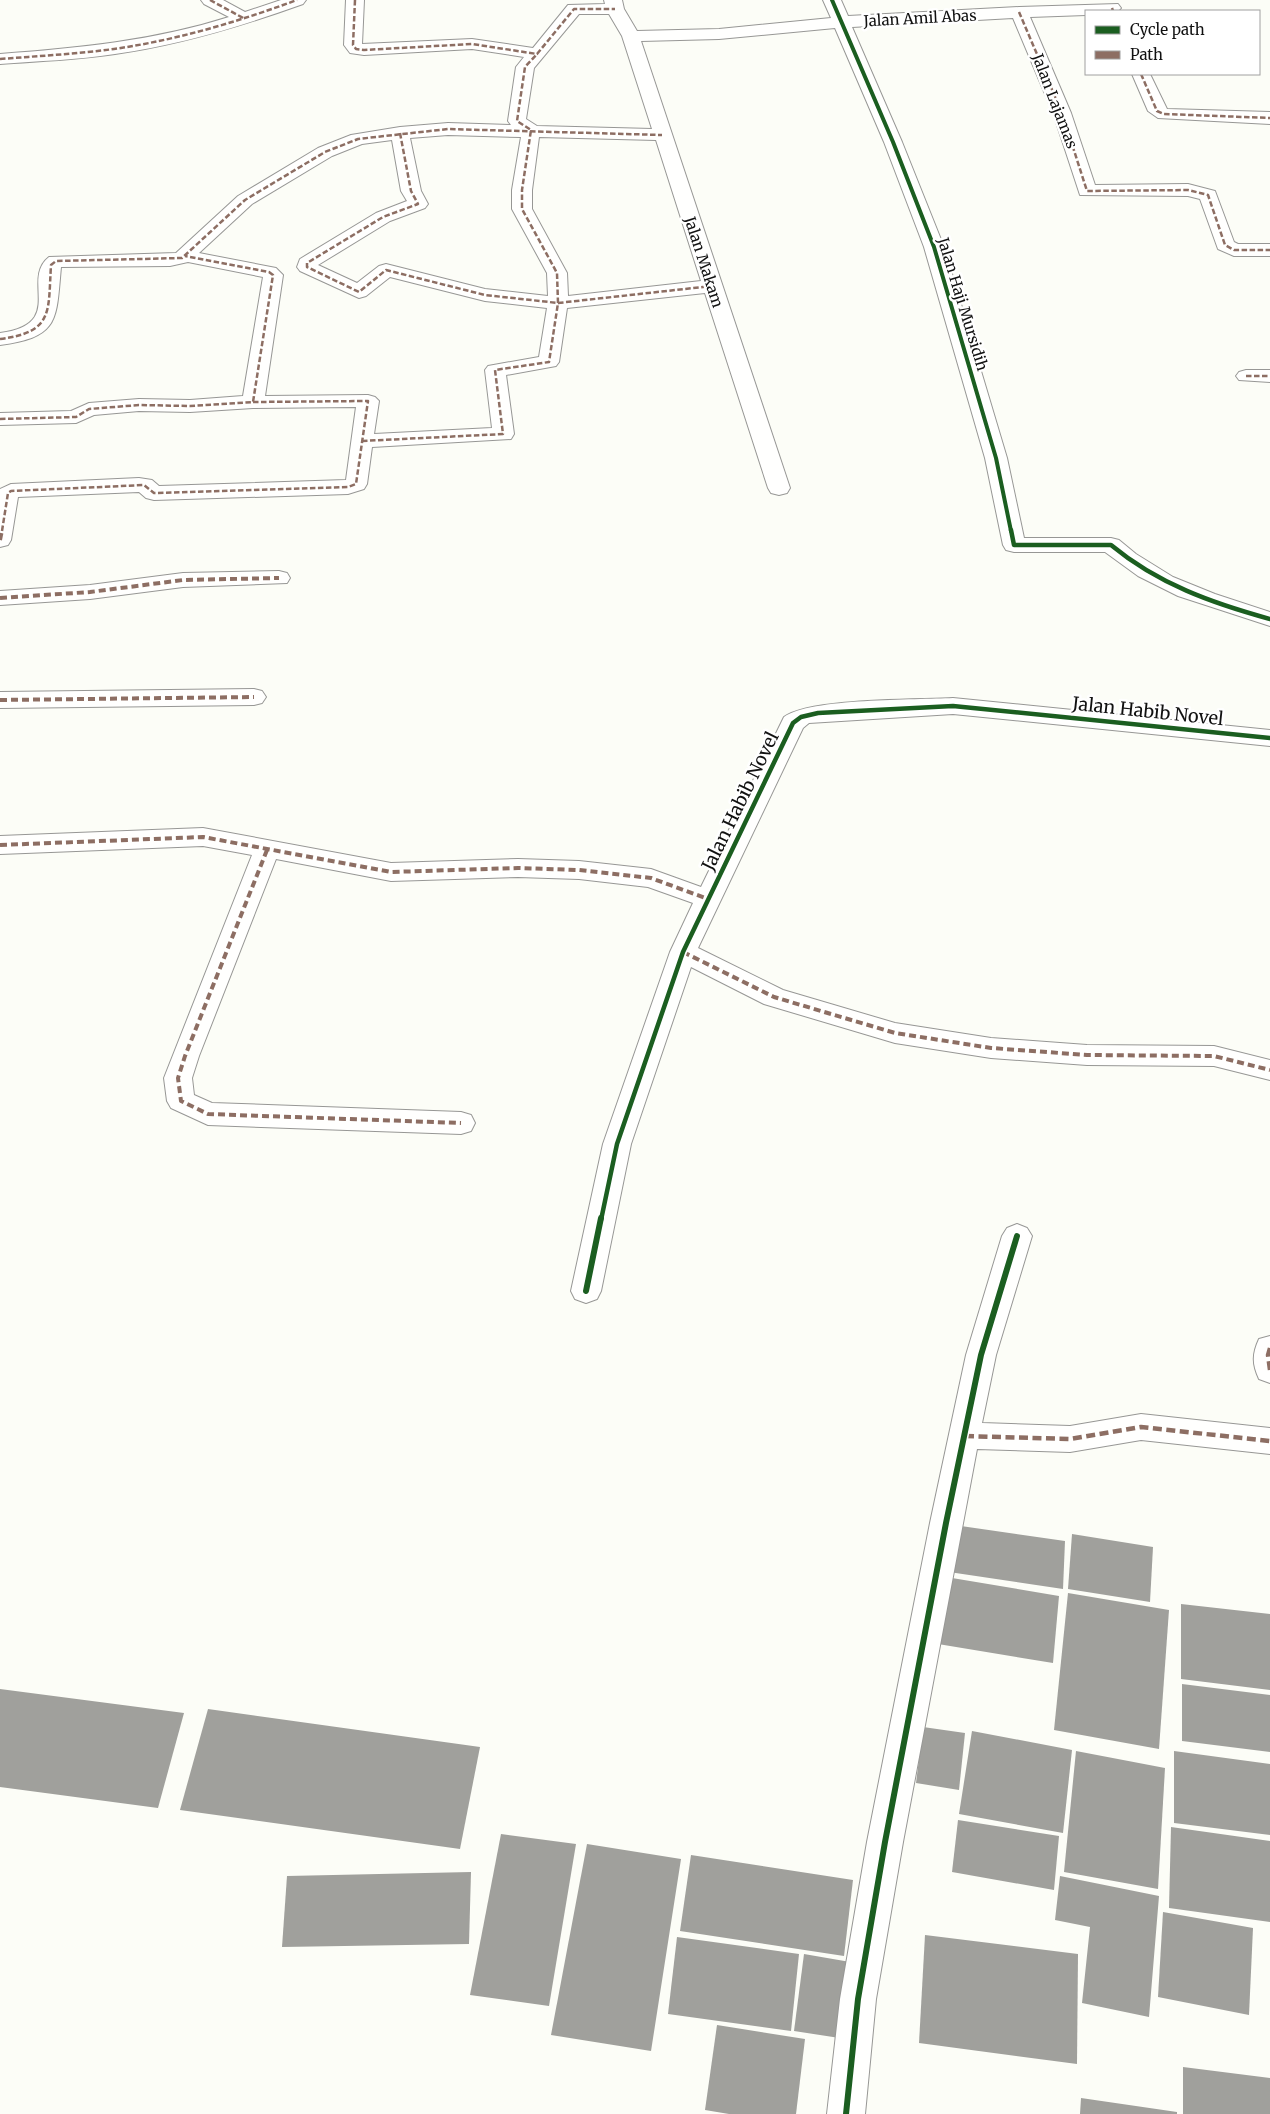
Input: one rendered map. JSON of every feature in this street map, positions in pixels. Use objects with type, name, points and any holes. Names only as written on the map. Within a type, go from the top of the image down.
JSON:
[{"type":"street","points":[[210,0],[245,19]]},
{"type":"street","points":[[0,59],[113,49],[245,19],[297,0]]},
{"type":"street","points":[[355,0],[353,44],[356,49],[472,44],[537,54]]},
{"type":"street","name":"Jalan Haji Mursidih","points":[[832,0],[893,142],[934,247],[996,458],[1014,545],[1111,545],[1130,563],[1165,581],[1231,609],[1270,619]]},
{"type":"street","points":[[530,130],[517,121],[525,66],[574,9],[614,4]]},
{"type":"street","name":"Jalan Makam","points":[[614,4],[631,36],[779,488]]},
{"type":"street","name":"Jalan Amil Abas","points":[[631,36],[719,34],[840,22],[1112,6]]},
{"type":"street","name":"Jalan Lajamas","points":[[1019,12],[1062,113],[1087,191],[1188,190],[1208,196],[1225,245],[1234,250],[1270,250]]},
{"type":"street","points":[[1141,75],[1157,111],[1164,114],[1270,118]]},
{"type":"street","points":[[185,256],[245,200],[335,146],[358,139],[448,129],[662,135]]},
{"type":"street","points":[[362,441],[503,434],[495,370],[549,362],[558,303],[557,273],[525,218],[522,209],[522,190],[530,130]]},
{"type":"street","points":[[400,133],[411,191],[418,204],[382,216],[307,263],[307,267],[359,292],[386,270],[485,295],[558,303],[712,286]]},
{"type":"street","points":[[0,339],[27,334],[39,327],[46,319],[51,265],[56,261],[170,260],[185,256],[269,272],[273,275],[253,402]]},
{"type":"street","points":[[1246,376],[1270,376]]},
{"type":"street","points":[[0,419],[76,417],[89,409],[140,405],[190,406],[253,402],[368,401],[357,482],[348,487],[154,493],[144,485],[18,490],[8,493],[1,526]]},
{"type":"street","points":[[0,598],[90,592],[183,580],[280,578]]},
{"type":"street","points":[[0,700],[254,697]]},
{"type":"street","name":"Jalan Habib Novel","points":[[586,1291],[617,1144],[683,952],[792,723],[801,717],[818,713],[953,706],[1270,738]]},
{"type":"street","points":[[0,845],[203,837],[391,872],[518,868],[579,870],[651,878],[708,898]]},
{"type":"street","points":[[267,850],[185,1056],[178,1078],[181,1101],[208,1114],[461,1123]]},
{"type":"street","points":[[683,952],[774,997],[895,1033],[991,1048],[1087,1055],[1214,1056],[1270,1070]]},
{"type":"street","points":[[846,2114],[858,1999],[885,1842],[946,1523],[981,1355],[1017,1236]]},
{"type":"street","points":[[1270,1348],[1268,1355],[1270,1370]]},
{"type":"street","points":[[965,1436],[1070,1439],[1141,1427],[1270,1441]]},
{"type":"building","points":[[954,1525],[1065,1541],[1063,1589],[949,1572]]},
{"type":"building","points":[[1072,1534],[1153,1547],[1150,1602],[1068,1589]]},
{"type":"building","points":[[946,1577],[1059,1596],[1053,1663],[938,1644]]},
{"type":"building","points":[[1068,1593],[1169,1610],[1159,1749],[1054,1730]]},
{"type":"building","points":[[1181,1604],[1270,1614],[1270,1690],[1181,1679]]},
{"type":"building","points":[[1182,1684],[1270,1695],[1270,1752],[1182,1741]]},
{"type":"building","points":[[0,1689],[184,1713],[158,1808],[0,1787]]},
{"type":"building","points":[[208,1709],[480,1747],[460,1849],[180,1810]]},
{"type":"building","points":[[923,1727],[965,1733],[959,1790],[916,1783]]},
{"type":"building","points":[[972,1731],[1072,1750],[1063,1833],[959,1814]]},
{"type":"building","points":[[1076,1751],[1165,1768],[1158,1889],[1064,1872]]},
{"type":"building","points":[[1174,1751],[1270,1764],[1270,1835],[1174,1823]]},
{"type":"building","points":[[958,1820],[1059,1836],[1054,1890],[952,1872]]},
{"type":"building","points":[[1171,1827],[1270,1841],[1270,1922],[1169,1908]]},
{"type":"building","points":[[501,1834],[576,1844],[549,2006],[470,1995]]},
{"type":"building","points":[[587,1844],[681,1859],[651,2051],[551,2035]]},
{"type":"building","points":[[691,1855],[853,1880],[844,1956],[680,1931]]},
{"type":"building","points":[[471,1872],[469,1944],[282,1947],[287,1876]]},
{"type":"building","points":[[1060,1876],[1159,1896],[1149,2017],[1082,2003],[1090,1927],[1055,1920]]},
{"type":"building","points":[[1163,1912],[1253,1928],[1249,2015],[1158,1997]]},
{"type":"building","points":[[925,1935],[1078,1954],[1077,2064],[919,2043]]},
{"type":"building","points":[[677,1937],[799,1954],[791,2031],[668,2014]]},
{"type":"building","points":[[804,1954],[856,1963],[846,2039],[794,2031]]},
{"type":"building","points":[[717,2025],[805,2039],[796,2114],[729,2114],[705,2110]]},
{"type":"building","points":[[1183,2067],[1270,2078],[1270,2114],[1183,2114]]},
{"type":"building","points":[[1081,2098],[1177,2112],[1177,2114],[1080,2114]]},
{"type":"marked path","points":[[210,0],[245,19]]},
{"type":"marked path","points":[[0,59],[100,51],[160,41],[230,23],[297,0]]},
{"type":"marked path","points":[[355,0],[353,45],[356,49],[364,50],[472,44],[537,54],[574,9],[615,9]]},
{"type":"marked path","points":[[1019,12],[1062,113],[1087,191],[1188,190],[1208,195],[1225,245],[1234,250],[1270,250]]},
{"type":"marked path","points":[[400,133],[411,191],[418,204],[383,217],[307,263],[307,267],[359,292],[386,270],[485,295],[558,303],[557,273],[525,218],[522,209],[522,190],[531,130],[517,121],[525,67],[537,54]]},
{"type":"marked path","points":[[1141,75],[1157,111],[1164,114],[1270,118]]},
{"type":"marked path","points":[[0,339],[18,337],[40,326],[48,307],[51,265],[56,261],[170,260],[182,258],[245,200],[325,152],[358,139],[448,129],[662,135]]},
{"type":"marked path","points":[[0,419],[76,417],[89,409],[139,405],[190,406],[253,402],[273,275],[269,272],[185,256]]},
{"type":"marked path","points":[[362,441],[503,434],[495,370],[549,362],[558,303],[712,286]]},
{"type":"marked path","points":[[1246,376],[1270,376]]},
{"type":"marked path","points":[[0,540],[8,493],[11,491],[144,485],[154,493],[348,487],[356,484],[368,401],[253,402]]},
{"type":"marked path","points":[[0,598],[90,592],[183,580],[279,578]]},
{"type":"marked path","points":[[0,700],[254,697]]},
{"type":"marked path","points":[[0,845],[203,837],[391,872],[518,868],[579,870],[651,878],[708,899]]},
{"type":"marked path","points":[[267,850],[185,1056],[178,1078],[181,1101],[208,1114],[461,1123]]},
{"type":"marked path","points":[[683,952],[774,997],[895,1033],[991,1048],[1087,1055],[1214,1056],[1270,1070]]},
{"type":"marked path","points":[[1270,1348],[1268,1355],[1270,1370]]},
{"type":"marked path","points":[[965,1436],[1070,1439],[1141,1427],[1270,1441]]},
{"type":"cycle path","points":[[832,0],[893,142],[934,247],[996,458],[1014,545],[1111,545],[1128,559],[1165,582],[1207,600],[1270,619]]},
{"type":"cycle path","points":[[586,1291],[617,1144],[683,952],[793,723],[801,717],[818,713],[953,706],[1270,738]]},
{"type":"cycle path","points":[[846,2114],[858,1999],[885,1842],[946,1523],[981,1355],[1017,1236]]}]
